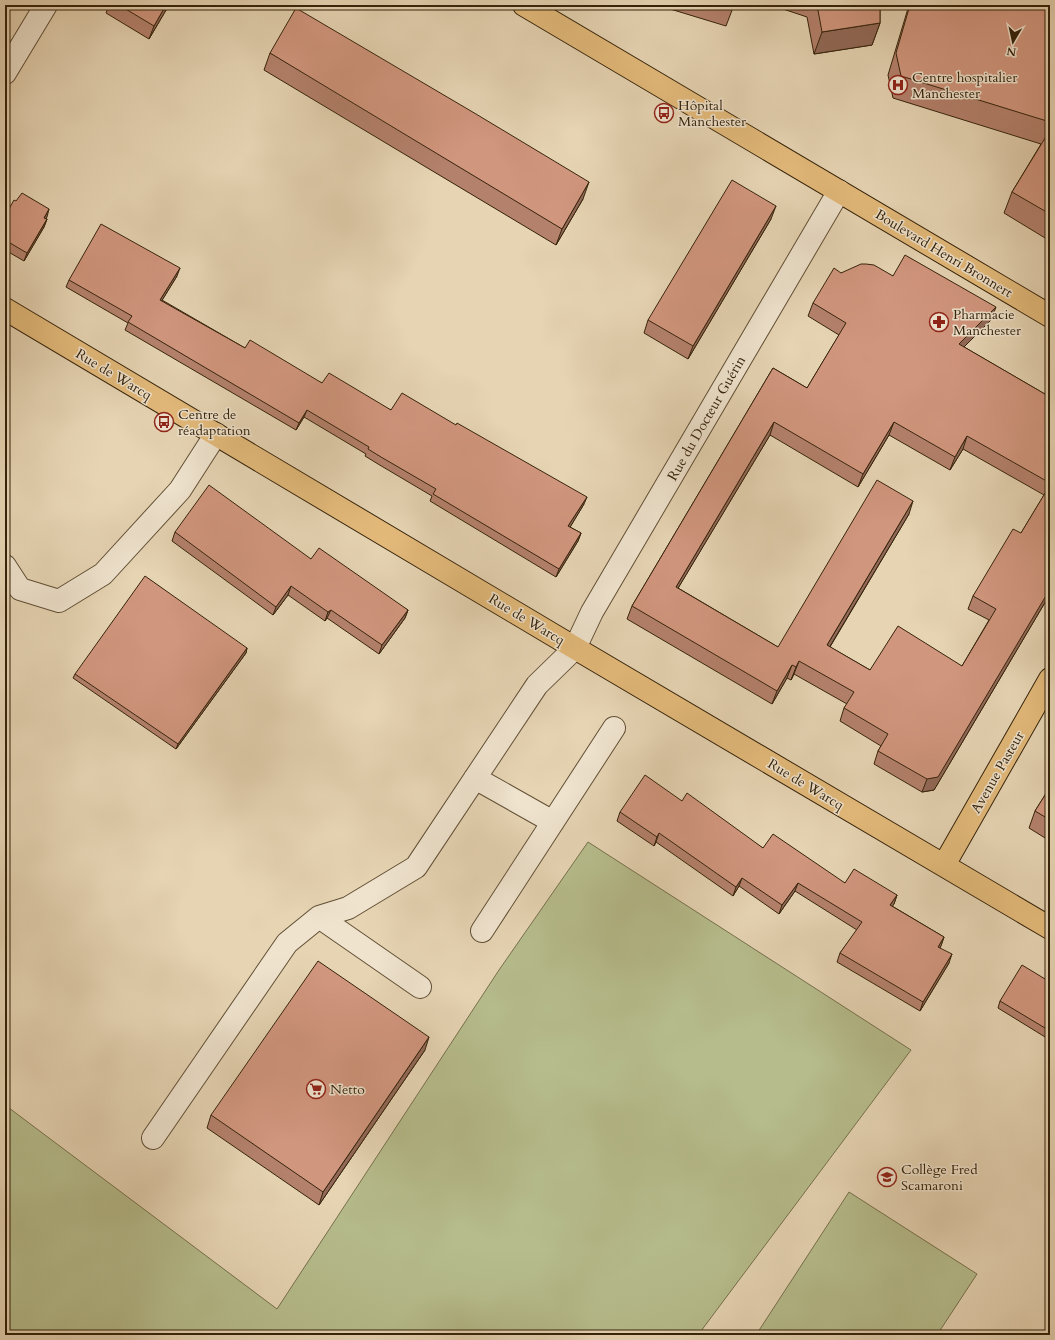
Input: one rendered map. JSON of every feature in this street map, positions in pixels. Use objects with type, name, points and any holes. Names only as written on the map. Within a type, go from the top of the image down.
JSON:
[{"type":"main road","name":"Boulevard Henri Bronnert","points":[[524,5],[1050,316]]},
{"type":"main road","name":"Rue de Warcq","points":[[5,309],[574,648],[1050,928]]},
{"type":"main road","name":"Avenue Pasteur","points":[[944,865],[1050,679]]},
{"type":"street","points":[[5,73],[46,5]]},
{"type":"street","name":"Rue du Docteur Guérin","points":[[152,1138],[287,943],[319,918],[348,908],[416,867],[537,685],[574,648],[596,605],[839,190]]},
{"type":"street","points":[[5,566],[20,589],[59,601],[104,574],[180,490],[216,434]]},
{"type":"street","points":[[482,931],[614,728]]},
{"type":"street","points":[[475,778],[553,822]]},
{"type":"street","points":[[319,918],[420,987]]},
{"type":"green space","points":[[588,842],[911,1050],[698,1335],[5,1335],[5,1105],[277,1309],[499,970]]},
{"type":"green space","points":[[849,1192],[977,1274],[937,1335],[756,1335]]},
{"type":"building","points":[[119,5],[166,5],[154,26]]},
{"type":"building","points":[[817,5],[880,5],[880,23],[822,32]]},
{"type":"building","points":[[910,5],[1050,5],[1050,122],[901,76],[896,53]]},
{"type":"building","points":[[296,8],[589,182],[562,229],[270,53]]},
{"type":"building","points":[[1050,130],[1050,214],[1012,192]]},
{"type":"building","points":[[732,180],[776,206],[693,346],[648,320]]},
{"type":"building","points":[[22,193],[49,209],[44,218],[47,219],[27,253],[5,240],[5,216],[14,200],[16,201]]},
{"type":"building","points":[[101,224],[180,268],[160,300],[245,348],[250,340],[322,383],[329,373],[391,410],[402,393],[456,425],[457,423],[587,497],[568,526],[581,533],[559,569],[433,494],[436,489],[381,457],[368,449],[369,447],[307,410],[299,423],[128,322],[132,316],[69,280]]},
{"type":"building","points":[[905,255],[996,307],[959,344],[1050,397],[1050,483],[967,436],[955,457],[894,422],[863,474],[774,422],[676,587],[778,647],[877,480],[913,501],[827,645],[870,670],[898,626],[962,666],[996,609],[973,596],[1013,529],[1021,533],[1050,485],[1050,589],[938,777],[927,779],[878,751],[888,734],[844,708],[854,692],[799,661],[796,667],[792,665],[777,691],[632,606],[773,368],[807,388],[846,323],[813,303],[834,268],[841,273],[861,264],[874,265],[893,276]]},
{"type":"building","points":[[209,485],[311,559],[319,548],[408,610],[382,645],[331,610],[328,612],[291,586],[276,607],[175,532]]},
{"type":"building","points":[[145,576],[247,648],[178,744],[75,674]]},
{"type":"building","points":[[645,775],[682,801],[687,793],[763,848],[773,834],[845,883],[854,869],[897,895],[890,905],[944,937],[938,947],[952,954],[923,1002],[840,953],[862,922],[798,883],[782,905],[742,878],[736,887],[659,833],[657,837],[620,812]]},
{"type":"building","points":[[1050,787],[1050,820],[1035,811]]},
{"type":"building","name":"Netto","points":[[318,961],[429,1037],[323,1192],[211,1115]]},
{"type":"building","points":[[1022,965],[1050,982],[1050,1031],[1000,1001]]},
{"type":"place","name":"Centre hospitalier Manchester","points":[[898,85]]},
{"type":"place","name":"Hôpital Manchester","points":[[664,113]]},
{"type":"place","name":"Pharmacie Manchester","points":[[939,322]]},
{"type":"place","name":"Centre de réadaptation","points":[[164,422]]},
{"type":"place","name":"Netto","points":[[316,1089]]},
{"type":"place","name":"Collège Fred Scamaroni","points":[[887,1177]]}]
